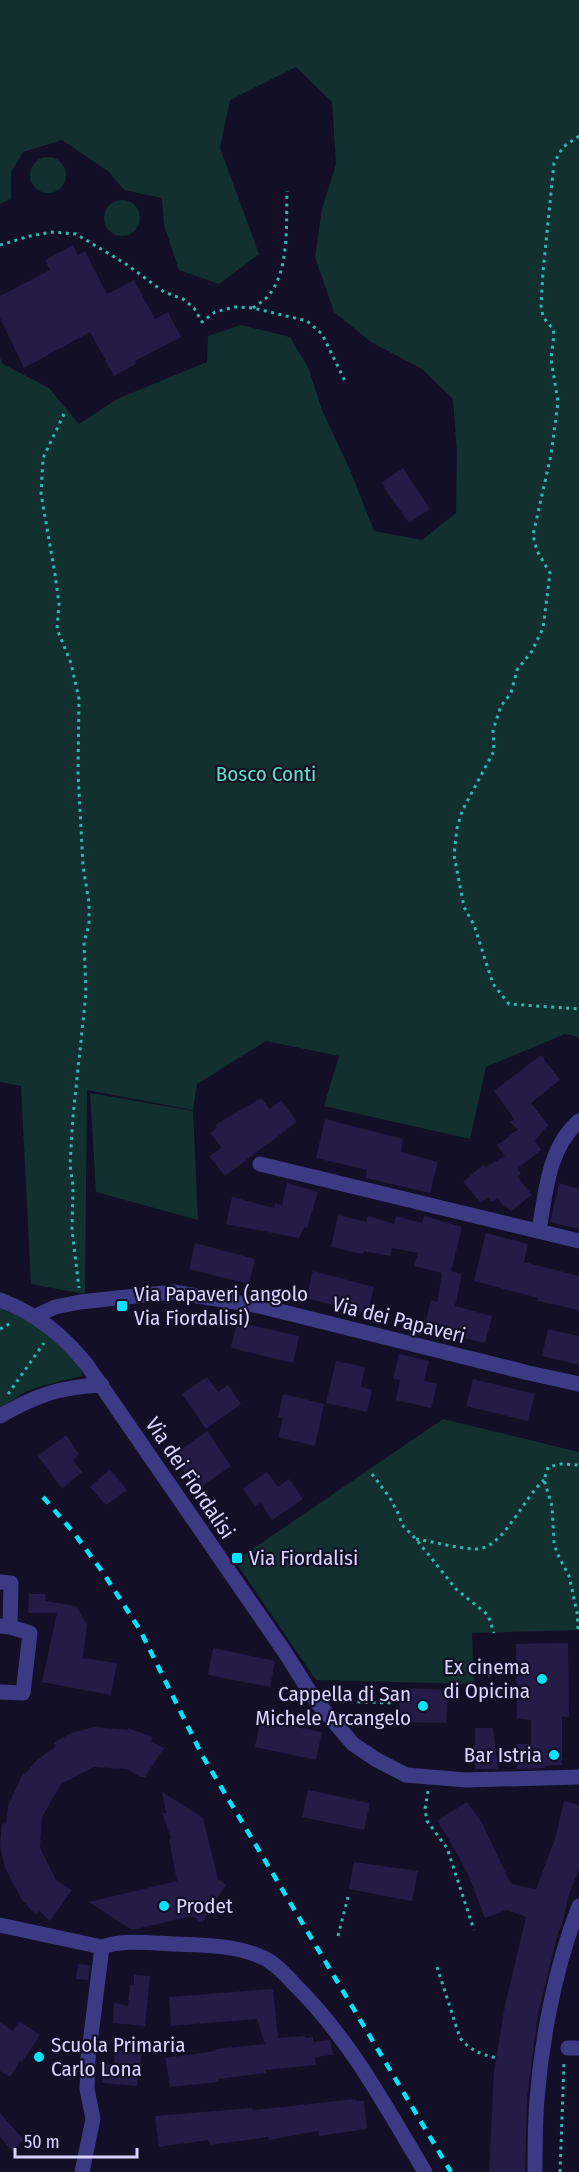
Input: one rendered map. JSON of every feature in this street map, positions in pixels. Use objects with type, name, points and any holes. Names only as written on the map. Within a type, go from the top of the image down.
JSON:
[{"type":"street","points":[[539,1230],[550,1171],[559,1144],[568,1130],[579,1121]]},
{"type":"street","points":[[260,1164],[579,1241]]},
{"type":"street","name":"Via dei Papaveri","points":[[36,1316],[55,1307],[80,1302],[172,1292],[233,1301],[579,1384]]},
{"type":"street","points":[[0,1300],[36,1316]]},
{"type":"street","name":"Via dei Fiordalisi","points":[[36,1316],[72,1347],[102,1385],[315,1700],[352,1744],[406,1775],[466,1779],[579,1777]]},
{"type":"street","points":[[2,1408],[52,1391],[102,1385]]},
{"type":"street","points":[[0,1582],[11,1583],[5,1626],[30,1632],[23,1693],[0,1692]]},
{"type":"street","points":[[535,2172],[537,2099],[544,2044],[570,1928],[579,1906]]},
{"type":"street","points":[[0,1925],[102,1947],[110,1944],[144,1943],[209,1945],[234,1948],[265,1959],[280,1970],[304,1994],[359,2061],[425,2172]]},
{"type":"street","points":[[82,2172],[93,2119],[87,2089],[88,2059],[102,1947]]},
{"type":"path","points":[[579,136],[563,147],[554,163],[543,272],[541,305],[543,317],[553,329],[554,334],[551,359],[558,402],[551,455],[533,535],[537,550],[550,573],[543,628],[532,651],[517,670],[511,693],[501,706],[493,730],[494,751],[462,811],[457,828],[454,855],[464,907],[474,925],[493,984],[509,1004],[579,1009]]},
{"type":"path","points":[[253,308],[269,296],[281,272],[286,240],[287,191]]},
{"type":"path","points":[[0,245],[52,232],[76,234],[126,264],[164,292],[183,299],[194,308],[202,321],[215,312],[235,307],[253,308],[307,321],[322,334],[345,381]]},
{"type":"path","points":[[64,414],[43,458],[41,494],[57,584],[59,604],[57,629],[64,640],[79,699],[78,773],[83,866],[89,903],[89,925],[84,942],[86,993],[70,1165],[73,1186],[72,1230],[80,1302]]},
{"type":"path","points":[[2,1408],[24,1370],[55,1330]]},
{"type":"path","points":[[416,1539],[475,1549],[492,1546],[501,1538],[527,1497],[544,1480],[548,1467],[561,1464],[579,1465]]},
{"type":"path","points":[[372,1474],[390,1498],[402,1525],[456,1589],[488,1615],[494,1633]]},
{"type":"path","points":[[544,1480],[552,1506],[556,1553],[569,1576],[577,1612],[578,1629]]},
{"type":"path","points":[[315,1700],[391,1703]]},
{"type":"path","points":[[430,1778],[425,1809],[427,1821],[447,1848],[474,1930]]},
{"type":"path","points":[[338,1936],[348,1897]]},
{"type":"path","points":[[437,1967],[460,2038],[477,2054],[497,2058]]},
{"type":"path","points":[[560,2172],[563,2066],[572,2048]]},
{"type":"green space","name":"Bosco Conti","points":[[0,0],[579,0],[579,1037],[565,1034],[486,1067],[470,1139],[324,1106],[339,1056],[266,1041],[197,1084],[193,1110],[87,1090],[85,1294],[31,1284],[21,1086],[0,1082],[0,358],[3,364],[49,388],[79,424],[117,399],[207,362],[208,336],[241,325],[290,337],[308,367],[322,410],[350,470],[374,531],[422,540],[456,513],[457,453],[453,399],[422,369],[371,342],[334,312],[315,257],[322,209],[336,164],[332,102],[296,67],[230,100],[220,148],[259,254],[219,284],[179,270],[164,225],[162,198],[124,190],[109,172],[62,140],[23,152],[11,172],[11,199],[0,204]]},
{"type":"green space","points":[[48,157],[60,163],[66,175],[60,187],[48,193],[36,187],[30,175],[36,163]]},
{"type":"green space","points":[[122,200],[135,205],[140,218],[135,231],[122,236],[109,231],[104,218],[109,205]]},
{"type":"green space","points":[[90,1093],[193,1111],[198,1220],[96,1192]]},
{"type":"green space","points":[[0,1308],[31,1323],[49,1336],[81,1369],[82,1376],[25,1392],[0,1408]]},
{"type":"green space","points":[[443,1419],[579,1452],[579,1630],[472,1633],[474,1684],[316,1680],[235,1561]]},
{"type":"building","points":[[73,245],[78,255],[85,251],[107,294],[134,280],[155,319],[168,312],[181,337],[135,361],[136,364],[114,376],[90,332],[24,368],[0,318],[0,296],[50,270],[45,260]]},
{"type":"building","points":[[403,468],[430,509],[409,523],[381,483]]},
{"type":"building","points":[[541,1055],[560,1080],[531,1103],[548,1125],[535,1141],[541,1150],[517,1169],[521,1174],[517,1176],[532,1195],[511,1211],[505,1205],[503,1206],[498,1198],[492,1202],[488,1197],[481,1203],[463,1182],[483,1165],[486,1167],[505,1156],[497,1145],[518,1130],[510,1122],[514,1119],[494,1091]]},
{"type":"building","points":[[261,1098],[270,1109],[281,1100],[297,1122],[225,1176],[209,1156],[222,1148],[210,1133],[217,1128],[215,1125]]},
{"type":"building","points":[[325,1119],[403,1139],[401,1152],[438,1162],[430,1193],[366,1178],[367,1170],[316,1158]]},
{"type":"building","points":[[287,1183],[318,1192],[307,1228],[304,1227],[299,1238],[226,1224],[232,1197],[274,1208],[275,1203],[282,1205]]},
{"type":"building","points":[[559,1183],[579,1189],[579,1229],[550,1222]]},
{"type":"building","points":[[338,1215],[366,1222],[368,1216],[394,1224],[396,1216],[422,1223],[424,1216],[462,1227],[451,1271],[462,1274],[455,1306],[492,1316],[485,1343],[424,1328],[431,1300],[437,1302],[442,1273],[414,1266],[418,1253],[392,1248],[390,1256],[364,1251],[363,1254],[331,1247]]},
{"type":"building","points":[[486,1233],[528,1244],[524,1262],[579,1276],[579,1310],[538,1301],[538,1298],[474,1281]]},
{"type":"building","points":[[195,1243],[255,1259],[249,1284],[189,1269]]},
{"type":"building","points":[[313,1271],[374,1287],[367,1314],[306,1298]]},
{"type":"building","points":[[237,1322],[299,1336],[293,1363],[231,1348]]},
{"type":"building","points":[[548,1329],[579,1336],[579,1365],[542,1356]]},
{"type":"building","points":[[399,1354],[429,1361],[424,1381],[437,1384],[431,1408],[396,1400],[400,1380],[393,1379]]},
{"type":"building","points":[[336,1361],[365,1367],[361,1387],[372,1390],[367,1412],[326,1403]]},
{"type":"building","points":[[207,1377],[218,1392],[228,1385],[241,1404],[206,1429],[182,1394]]},
{"type":"building","points":[[473,1379],[535,1394],[528,1421],[466,1406]]},
{"type":"building","points":[[283,1394],[324,1404],[315,1446],[278,1437],[283,1418],[278,1417]]},
{"type":"building","points":[[207,1431],[231,1466],[201,1487],[190,1470],[185,1473],[173,1455]]},
{"type":"building","points":[[66,1435],[79,1454],[73,1460],[82,1472],[62,1489],[38,1456]]},
{"type":"building","points":[[110,1469],[127,1490],[106,1505],[90,1487]]},
{"type":"building","points":[[267,1472],[278,1487],[289,1479],[303,1499],[272,1520],[261,1503],[255,1507],[243,1488]]},
{"type":"building","points":[[29,1594],[46,1594],[45,1601],[76,1606],[87,1625],[83,1658],[117,1663],[111,1695],[42,1682],[57,1613],[28,1613]]},
{"type":"building","name":"Ex cinema di Opicina","points":[[568,1643],[569,1717],[562,1716],[562,1765],[517,1769],[517,1744],[531,1744],[531,1720],[517,1718],[516,1644]]},
{"type":"building","points":[[213,1648],[275,1661],[270,1687],[208,1675]]},
{"type":"building","name":"Cappella di San Michele Arcangelo","points":[[400,1688],[448,1690],[446,1723],[399,1722]]},
{"type":"building","points":[[260,1720],[322,1732],[316,1760],[255,1747]]},
{"type":"building","points":[[94,1727],[128,1730],[128,1728],[153,1737],[151,1741],[164,1748],[145,1777],[140,1777],[127,1769],[94,1767],[61,1784],[42,1817],[40,1848],[56,1880],[72,1890],[50,1921],[39,1911],[36,1915],[22,1900],[5,1868],[0,1846],[2,1823],[6,1824],[8,1806],[23,1773],[25,1774],[36,1761],[56,1746],[54,1743],[71,1733]]},
{"type":"building","points":[[475,1728],[493,1728],[498,1769],[475,1769]]},
{"type":"building","points":[[308,1790],[370,1803],[364,1830],[302,1817]]},
{"type":"building","points":[[162,1792],[203,1818],[218,1879],[226,1885],[202,1923],[192,1916],[132,1930],[89,1902],[177,1881],[169,1839],[171,1838],[162,1813],[166,1813]]},
{"type":"building","points":[[564,1801],[579,1805],[579,1870],[569,1894],[538,2014],[527,2098],[525,2172],[489,2172],[494,2072],[505,2005],[526,1917],[507,1910],[485,1918],[468,1874],[437,1821],[467,1802],[482,1823],[511,1884],[536,1889],[555,1839]]},
{"type":"building","points":[[354,1862],[418,1871],[412,1901],[349,1889]]},
{"type":"building","points":[[78,1964],[90,1965],[88,1980],[76,1979]]},
{"type":"building","points":[[134,1975],[150,1976],[145,2026],[113,2023],[114,2003],[128,2006],[130,1984],[134,1985]]},
{"type":"building","points":[[273,1989],[278,2038],[305,2036],[305,2038],[313,2037],[313,2042],[330,2040],[333,2055],[315,2057],[316,2065],[266,2070],[266,2073],[218,2079],[219,2082],[170,2087],[165,2058],[216,2051],[215,2049],[265,2044],[257,2019],[171,2026],[169,1997]]},
{"type":"building","points":[[19,2021],[40,2035],[10,2077],[0,2071],[0,2022],[13,2031]]},
{"type":"building","points":[[115,2050],[142,2053],[137,2086],[102,2083],[105,2064],[114,2065]]},
{"type":"building","points":[[355,2099],[364,2101],[367,2129],[319,2136],[318,2131],[269,2140],[268,2137],[210,2145],[208,2140],[159,2147],[155,2116],[252,2108],[253,2110]]},
{"type":"building","points":[[0,2113],[24,2140],[12,2151],[0,2137]]},
{"type":"railway","points":[[43,1497],[74,1533],[104,1574],[140,1630],[202,1755],[451,2172]]},
{"type":"place","name":"Via Papaveri (angolo Via Fiordalisi)","points":[[122,1306]]},
{"type":"place","name":"Via Fiordalisi","points":[[237,1558]]},
{"type":"place","name":"Ex cinema di Opicina","points":[[542,1679]]},
{"type":"place","name":"Cappella di San Michele Arcangelo","points":[[423,1706]]},
{"type":"place","name":"Bar Istria","points":[[554,1755]]},
{"type":"place","name":"Prodet","points":[[164,1906]]},
{"type":"place","name":"Scuola Primaria Carlo Lona","points":[[39,2057]]}]
